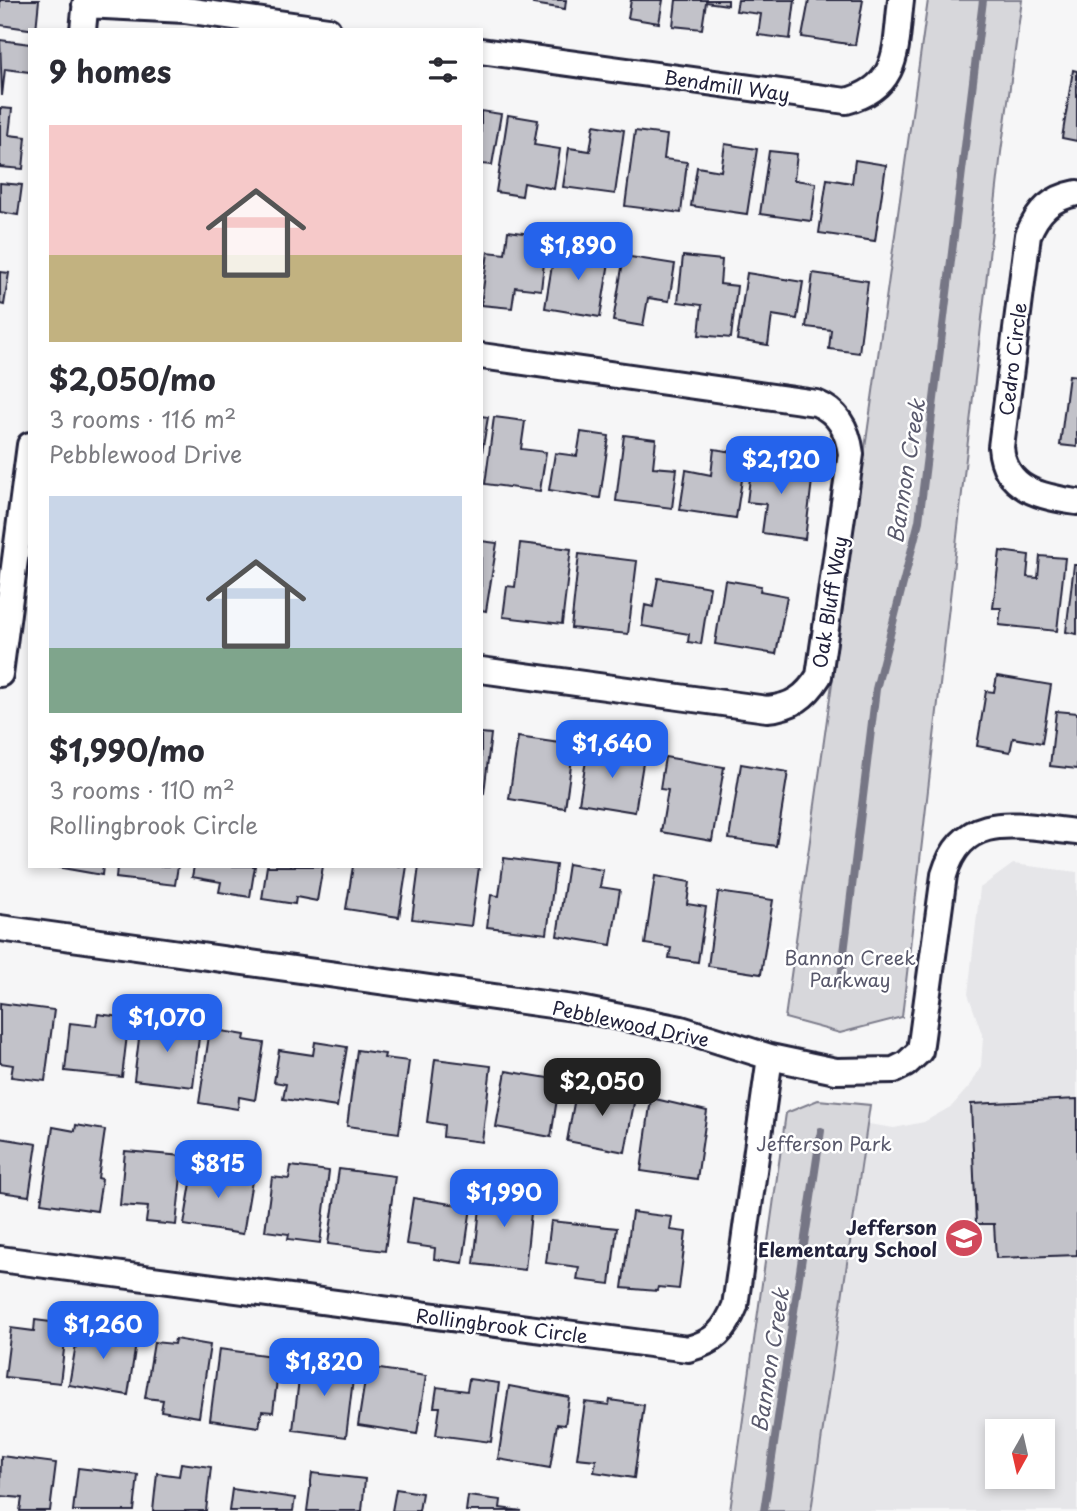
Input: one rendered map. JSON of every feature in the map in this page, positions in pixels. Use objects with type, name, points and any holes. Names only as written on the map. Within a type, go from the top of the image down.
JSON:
[{"type":"street","name":"Bendmill Way","points":[[483,51],[846,101],[864,96],[879,87],[888,74],[901,0]]},
{"type":"street","points":[[83,28],[86,3],[185,10],[314,28]]},
{"type":"street","name":"Cedro Circle","points":[[1077,193],[1049,203],[1035,217],[1028,235],[1001,447],[1007,470],[1025,490],[1043,497],[1077,502]]},
{"type":"street","name":"Oak Bluff Way","points":[[483,356],[816,403],[839,419],[849,436],[851,454],[819,676],[810,691],[797,701],[767,709],[483,670]]},
{"type":"street","points":[[0,674],[19,606],[28,474]]},
{"type":"street","name":"Pebblewood Drive","points":[[0,928],[580,1009],[681,1029],[769,1058],[836,1071],[865,1073],[894,1070],[906,1064],[920,1051],[944,875],[951,852],[969,835],[995,825],[1077,832]]},
{"type":"street","name":"Rollingbrook Circle","points":[[0,1259],[688,1349],[716,1338],[728,1324],[735,1306],[769,1058]]},
{"type":"shaded area","name":"Jefferson Elementary School","points":[[1013,864],[1077,872],[1077,1511],[811,1511],[868,1124],[894,1128],[924,1122],[952,1106],[972,1083],[981,1066],[983,1037],[968,994],[980,888]]},
{"type":"green space","name":"Bannon Creek Parkway","points":[[928,0],[1022,0],[1001,152],[902,1017],[840,1033],[785,1018]]},
{"type":"green space","name":"Jefferson Park","points":[[818,1100],[870,1105],[811,1511],[730,1511],[786,1113]]},
{"type":"building","points":[[0,0],[39,0],[36,28],[0,25]]},
{"type":"building","points":[[534,0],[566,0],[565,9],[533,4]]},
{"type":"building","points":[[631,0],[663,0],[659,23],[628,18]]},
{"type":"building","points":[[676,0],[728,0],[728,5],[706,2],[702,29],[673,26]]},
{"type":"building","points":[[738,0],[795,0],[790,39],[758,35],[761,14],[736,11]]},
{"type":"building","points":[[809,0],[863,0],[855,45],[802,37]]},
{"type":"building","points":[[0,40],[28,44],[28,72],[5,69],[2,96]]},
{"type":"building","points":[[1073,70],[1077,71],[1077,141],[1062,138]]},
{"type":"building","points":[[0,108],[12,109],[9,135],[26,137],[23,169],[0,167]]},
{"type":"building","points":[[483,111],[501,114],[492,165],[483,164]]},
{"type":"building","points":[[508,115],[538,120],[534,145],[560,149],[554,189],[524,183],[522,196],[496,192]]},
{"type":"building","points":[[594,125],[624,130],[615,194],[563,187],[569,148],[590,151]]},
{"type":"building","points":[[635,131],[667,135],[664,159],[687,162],[681,213],[625,206]]},
{"type":"building","points":[[725,144],[757,149],[747,214],[691,206],[697,167],[721,171]]},
{"type":"building","points":[[769,151],[797,154],[794,180],[816,183],[811,221],[760,214]]},
{"type":"building","points":[[855,160],[886,165],[875,241],[819,233],[827,179],[852,183]]},
{"type":"building","points":[[0,183],[22,185],[18,215],[0,212]]},
{"type":"building","points":[[508,231],[547,236],[541,290],[515,287],[512,308],[483,305],[488,252],[505,254]]},
{"type":"building","points":[[555,247],[610,256],[600,317],[545,308]]},
{"type":"building","points":[[624,256],[675,264],[669,301],[648,298],[643,326],[613,321]]},
{"type":"building","points":[[683,256],[722,260],[720,284],[737,286],[731,338],[699,335],[702,305],[678,302]]},
{"type":"building","points":[[0,272],[9,273],[4,305],[0,304]]},
{"type":"building","points":[[747,273],[803,282],[797,319],[772,315],[768,345],[737,340]]},
{"type":"building","points":[[813,273],[868,281],[859,353],[829,349],[831,330],[806,327]]},
{"type":"building","points":[[1069,375],[1077,376],[1077,447],[1060,445]]},
{"type":"building","points":[[483,416],[488,417],[483,446]]},
{"type":"building","points":[[494,417],[525,421],[521,449],[546,452],[540,491],[485,484]]},
{"type":"building","points":[[581,432],[609,436],[600,498],[549,490],[555,453],[577,456]]},
{"type":"building","points":[[624,435],[656,439],[653,467],[677,469],[672,508],[616,501]]},
{"type":"building","points":[[714,449],[746,454],[736,518],[680,510],[686,470],[711,475]]},
{"type":"building","points":[[753,454],[785,458],[784,469],[813,472],[805,539],[762,533],[766,504],[747,502]]},
{"type":"building","points":[[483,541],[497,543],[486,611],[483,610]]},
{"type":"building","points":[[520,543],[571,549],[562,624],[503,617],[507,586],[515,587]]},
{"type":"building","points":[[1000,551],[1029,555],[1027,577],[1038,578],[1040,556],[1065,558],[1057,631],[999,625],[1001,608],[993,608]]},
{"type":"building","points":[[579,554],[637,561],[628,634],[571,628]]},
{"type":"building","points":[[1074,565],[1077,565],[1077,634],[1066,632]]},
{"type":"building","points":[[658,578],[710,587],[701,644],[688,642],[689,634],[642,626],[645,605],[653,607]]},
{"type":"building","points":[[725,580],[761,586],[760,591],[787,596],[776,654],[715,644]]},
{"type":"building","points":[[997,676],[1051,685],[1042,743],[1013,738],[1010,752],[977,746],[986,691],[994,692]]},
{"type":"building","points":[[1056,711],[1077,713],[1077,769],[1050,766]]},
{"type":"building","points":[[483,733],[491,734],[483,793]]},
{"type":"building","points":[[518,737],[574,745],[565,808],[509,799]]},
{"type":"building","points":[[588,748],[644,757],[635,812],[579,803]]},
{"type":"building","points":[[665,757],[724,767],[712,841],[661,832],[668,790],[660,789]]},
{"type":"building","points":[[741,764],[788,772],[776,846],[729,839]]},
{"type":"building","points":[[504,858],[556,865],[547,934],[487,927],[491,895],[499,896]]},
{"type":"building","points":[[568,864],[603,870],[600,887],[620,890],[611,945],[557,936]]},
{"type":"building","points":[[62,868],[103,868],[102,875]]},
{"type":"building","points":[[117,868],[178,868],[175,885],[116,878]]},
{"type":"building","points":[[194,868],[255,868],[250,897],[219,892],[221,882],[192,877]]},
{"type":"building","points":[[267,868],[323,868],[317,901],[296,897],[295,904],[262,899]]},
{"type":"building","points":[[353,868],[407,868],[399,917],[346,909]]},
{"type":"building","points":[[419,868],[479,868],[471,926],[412,919]]},
{"type":"building","points":[[655,876],[690,882],[687,904],[706,907],[698,962],[669,958],[671,948],[645,944]]},
{"type":"building","points":[[718,892],[773,900],[761,974],[708,966]]},
{"type":"building","points":[[0,1003],[54,1010],[45,1081],[11,1077],[13,1065],[0,1063]]},
{"type":"building","points":[[98,1014],[129,1018],[122,1077],[65,1071],[70,1023],[96,1026]]},
{"type":"building","points":[[141,1022],[200,1029],[193,1087],[134,1080]]},
{"type":"building","points":[[210,1029],[245,1035],[244,1040],[264,1043],[255,1100],[239,1097],[238,1109],[199,1103]]},
{"type":"building","points":[[315,1042],[347,1047],[337,1107],[283,1099],[286,1084],[274,1082],[279,1050],[313,1055]]},
{"type":"building","points":[[357,1050],[385,1054],[384,1058],[409,1061],[399,1133],[347,1126]]},
{"type":"building","points":[[435,1059],[491,1066],[482,1142],[443,1137],[444,1125],[427,1122]]},
{"type":"building","points":[[506,1071],[560,1080],[551,1137],[496,1127]]},
{"type":"building","points":[[603,1086],[636,1092],[625,1152],[567,1141],[577,1087],[602,1091]]},
{"type":"building","points":[[651,1098],[707,1111],[697,1179],[641,1171]]},
{"type":"building","points":[[1077,1099],[1077,1255],[996,1258],[994,1224],[976,1224],[971,1104]]},
{"type":"building","points":[[76,1125],[105,1130],[98,1178],[102,1179],[97,1211],[41,1203],[53,1127],[75,1131]]},
{"type":"building","points":[[0,1138],[37,1144],[29,1196],[0,1192]]},
{"type":"building","points":[[125,1151],[183,1156],[176,1225],[146,1222],[148,1207],[120,1205]]},
{"type":"building","points":[[194,1165],[253,1175],[243,1234],[184,1225]]},
{"type":"building","points":[[291,1166],[329,1171],[320,1243],[288,1239],[289,1234],[265,1231],[272,1177],[289,1179]]},
{"type":"building","points":[[339,1169],[395,1176],[385,1251],[328,1244]]},
{"type":"building","points":[[482,1189],[533,1194],[525,1270],[474,1264]]},
{"type":"building","points":[[413,1198],[471,1207],[463,1263],[434,1259],[435,1248],[406,1244]]},
{"type":"building","points":[[632,1212],[672,1217],[670,1230],[686,1232],[679,1289],[658,1287],[657,1291],[622,1288]]},
{"type":"building","points":[[551,1221],[617,1228],[610,1284],[577,1280],[579,1267],[546,1263]]},
{"type":"building","points":[[35,1320],[67,1324],[60,1383],[5,1377],[11,1328],[34,1331]]},
{"type":"building","points":[[79,1327],[137,1337],[128,1395],[69,1385]]},
{"type":"building","points":[[175,1339],[210,1345],[199,1417],[161,1411],[163,1400],[145,1398],[154,1342],[174,1344]]},
{"type":"building","points":[[219,1349],[280,1357],[273,1412],[262,1411],[259,1427],[210,1420]]},
{"type":"building","points":[[321,1359],[355,1363],[346,1437],[293,1430],[301,1362],[320,1365]]},
{"type":"building","points":[[367,1367],[426,1376],[417,1434],[358,1425]]},
{"type":"building","points":[[469,1379],[499,1383],[491,1442],[436,1435],[440,1407],[434,1407],[437,1387],[467,1391]]},
{"type":"building","points":[[509,1386],[569,1397],[565,1425],[557,1424],[550,1468],[498,1459]]},
{"type":"building","points":[[610,1400],[644,1405],[634,1478],[594,1472],[596,1460],[577,1458],[585,1402],[609,1405]]},
{"type":"building","points":[[1,1456],[56,1463],[50,1511],[20,1511],[22,1498],[0,1496]]},
{"type":"building","points":[[181,1463],[211,1467],[206,1511],[153,1511],[157,1473],[179,1476]]},
{"type":"building","points":[[78,1468],[138,1475],[134,1511],[73,1511]]},
{"type":"building","points":[[312,1473],[365,1479],[362,1511],[307,1511]]},
{"type":"building","points":[[232,1489],[295,1498],[293,1511],[229,1511]]},
{"type":"building","points":[[396,1489],[422,1493],[419,1511],[392,1511]]},
{"type":"building","points":[[468,1496],[501,1500],[500,1508],[522,1511],[466,1511]]},
{"type":"waterway","name":"Bannon Creek","points":[[840,986],[876,689],[919,521],[983,0]]},
{"type":"waterway","name":"Bannon Creek","points":[[764,1511],[821,1131]]},
{"type":"place","name":"Jefferson Elementary School","points":[[964,1238]]}]
